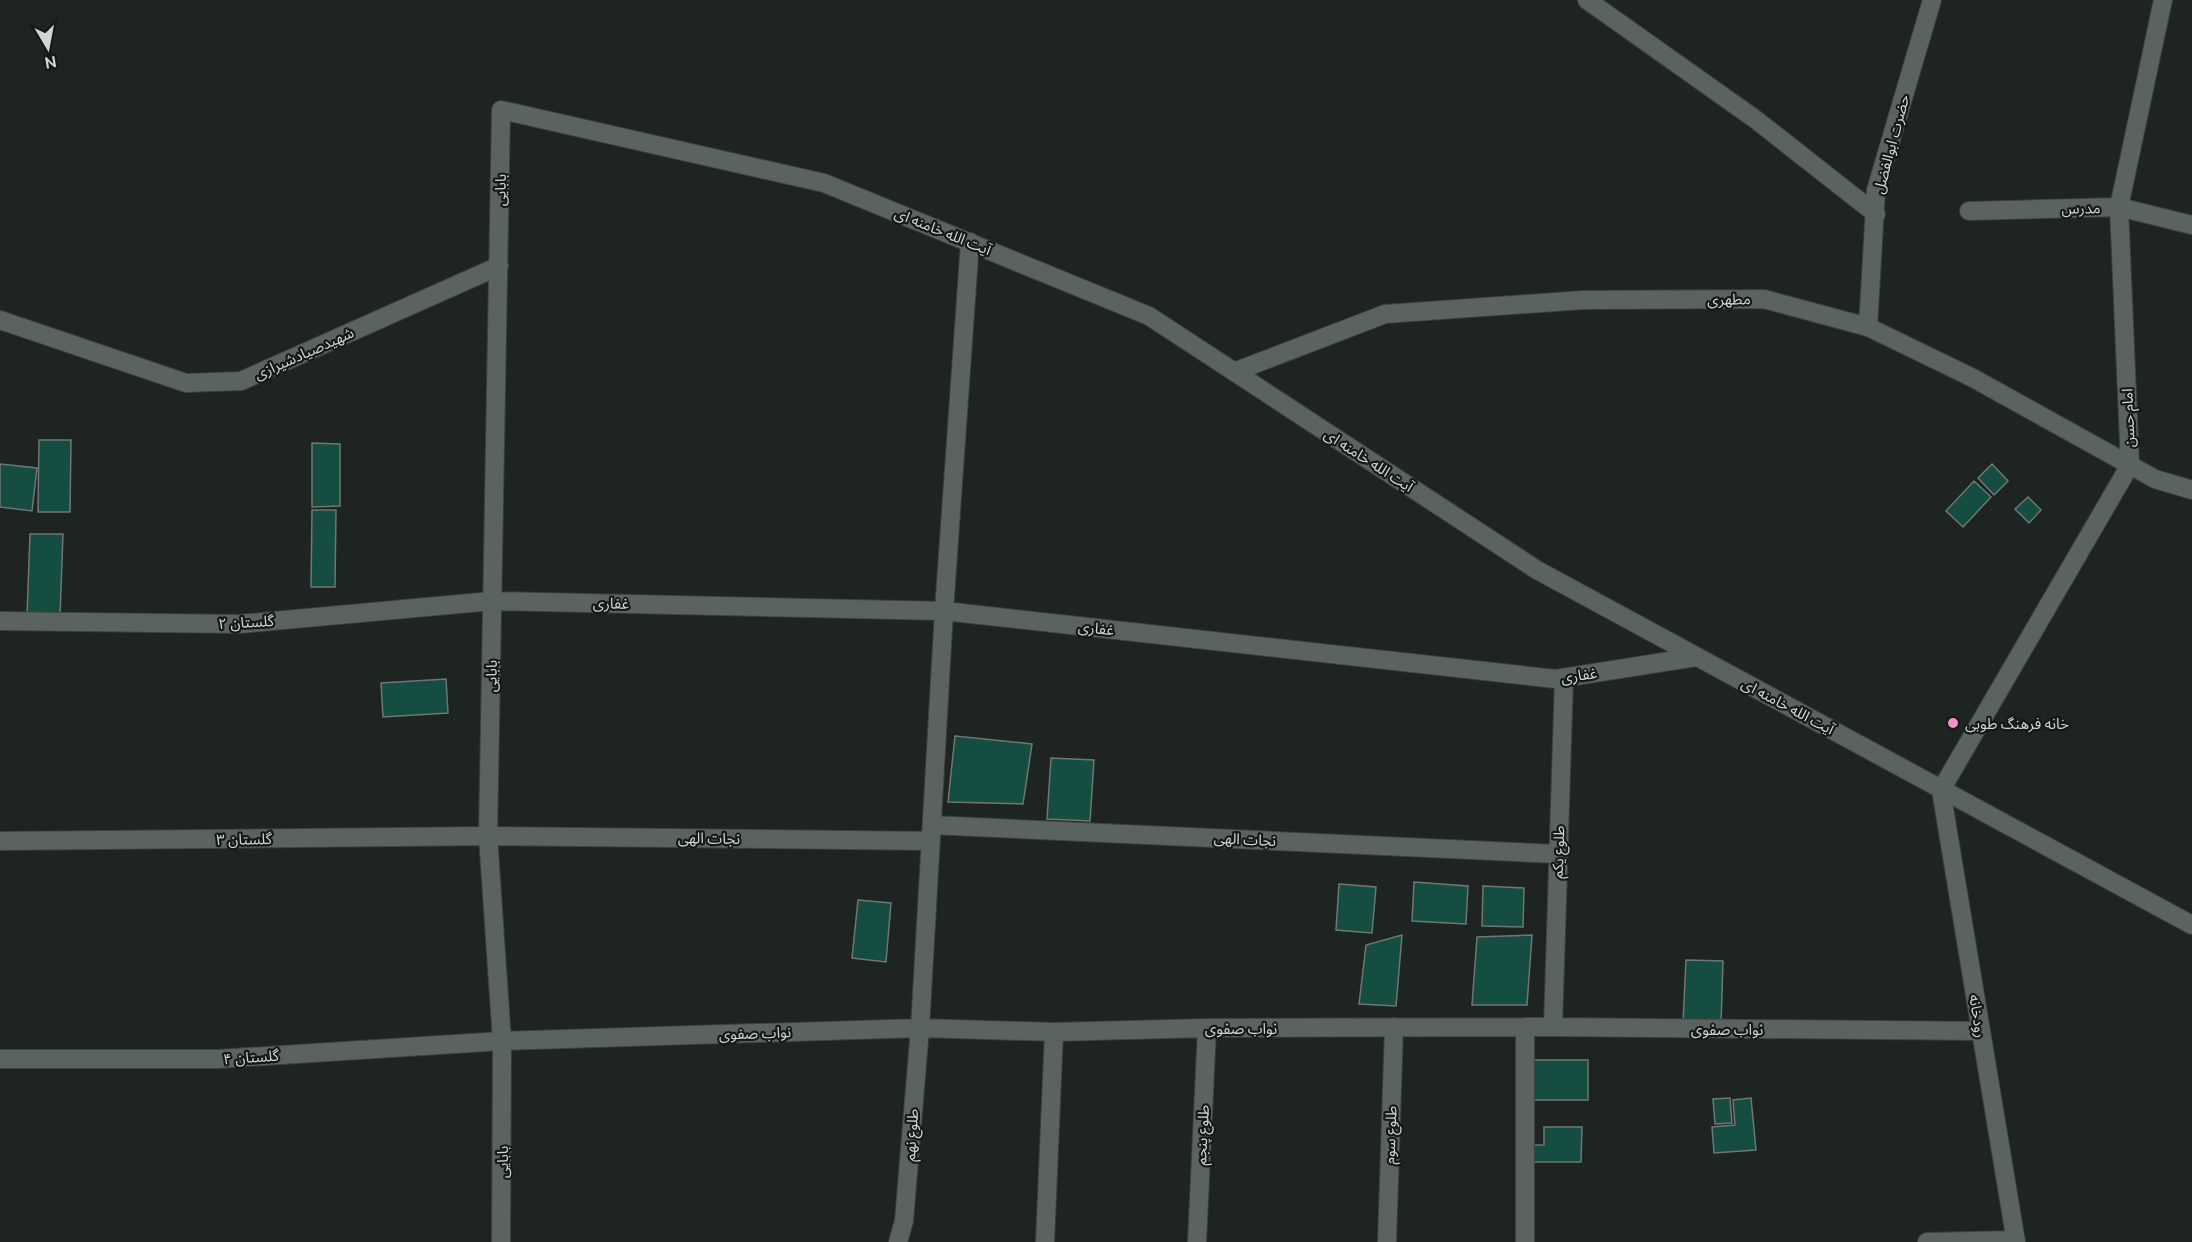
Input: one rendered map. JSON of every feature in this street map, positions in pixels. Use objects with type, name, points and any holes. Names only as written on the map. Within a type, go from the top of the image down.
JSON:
[{"type":"street","points":[[1587,0],[1755,119],[1876,214]]},
{"type":"street","name":"حضرت ابوالفضل","points":[[1868,327],[1876,190],[1932,0]]},
{"type":"street","name":"امام حسن","points":[[1941,789],[2130,465],[2119,207],[2163,0]]},
{"type":"street","name":"آیت الله خامنه ای","points":[[501,110],[824,183],[1149,316],[1537,570],[2192,925]]},
{"type":"street","name":"بابایی","points":[[501,110],[488,836],[502,1041],[501,1242]]},
{"type":"street","name":"مدرس","points":[[1969,211],[2119,207],[2192,225]]},
{"type":"street","name":"طلوع نهم","points":[[898,1242],[904,1221],[920,1028],[944,611],[970,242]]},
{"type":"street","name":"شهیدصیادشیرازی","points":[[0,320],[186,383],[241,381],[499,266]]},
{"type":"street","name":"مطهری","points":[[1234,372],[1384,314],[1583,300],[1764,299],[1868,327],[1973,378],[2154,479],[2192,490]]},
{"type":"street","name":"غفاری","points":[[492,601],[944,611],[1545,678],[1564,678],[1696,657]]},
{"type":"street","name":"گلستان ۲","points":[[0,621],[240,624],[492,601]]},
{"type":"street","name":"طلوع یکم","points":[[1553,1027],[1564,678]]},
{"type":"street","name":"رودخانه","points":[[1941,789],[2016,1241]]},
{"type":"street","name":"نجات الهی","points":[[488,836],[931,833],[1558,854]]},
{"type":"street","name":"گلستان ۳","points":[[0,841],[488,836]]},
{"type":"street","name":"نواب صفوی","points":[[502,1041],[920,1028],[1054,1032],[1394,1027],[1980,1030]]},
{"type":"street","name":"طلوع سوم","points":[[1387,1242],[1394,1027]]},
{"type":"street","points":[[1525,1027],[1525,1242]]},
{"type":"street","name":"طلوع پنجم","points":[[1197,1242],[1207,1028]]},
{"type":"street","points":[[1045,1242],[1054,1032]]},
{"type":"street","name":"گلستان ۴","points":[[0,1059],[217,1059],[502,1041]]},
{"type":"street","points":[[1927,1242],[2016,1241]]},
{"type":"building","points":[[39,440],[71,440],[70,512],[38,512]]},
{"type":"building","points":[[312,443],[340,444],[340,506],[312,507]]},
{"type":"building","points":[[0,464],[37,468],[32,511],[0,507]]},
{"type":"building","points":[[1992,464],[2008,481],[1994,495],[1978,478]]},
{"type":"building","points":[[1974,481],[1991,497],[1963,527],[1946,511]]},
{"type":"building","points":[[2028,497],[2041,510],[2029,523],[2015,509]]},
{"type":"building","points":[[312,510],[336,510],[335,587],[311,587]]},
{"type":"building","points":[[30,534],[63,534],[60,616],[27,615]]},
{"type":"building","points":[[446,679],[448,713],[383,717],[381,683]]},
{"type":"building","points":[[955,736],[1032,744],[1023,804],[948,802]]},
{"type":"building","points":[[1051,758],[1094,760],[1090,821],[1047,819]]},
{"type":"building","points":[[1414,882],[1468,886],[1466,924],[1412,921]]},
{"type":"building","points":[[1339,884],[1376,887],[1372,933],[1336,930]]},
{"type":"building","points":[[1483,886],[1524,888],[1523,927],[1482,926]]},
{"type":"building","points":[[858,900],[891,903],[886,962],[852,958]]},
{"type":"building","points":[[1402,935],[1396,1006],[1359,1004],[1366,945]]},
{"type":"building","points":[[1532,935],[1527,1005],[1472,1005],[1477,937]]},
{"type":"building","points":[[1686,960],[1723,961],[1721,1024],[1683,1023]]},
{"type":"building","points":[[1532,1060],[1588,1060],[1588,1100],[1532,1100]]},
{"type":"building","points":[[1730,1098],[1732,1123],[1715,1124],[1713,1099]]},
{"type":"building","points":[[1751,1098],[1756,1150],[1714,1153],[1712,1127],[1735,1125],[1733,1100]]},
{"type":"building","points":[[1544,1127],[1582,1127],[1581,1162],[1532,1162],[1532,1145],[1544,1145]]},
{"type":"place","name":"خانه فرهنگ طوبی","points":[[1953,723]]}]
